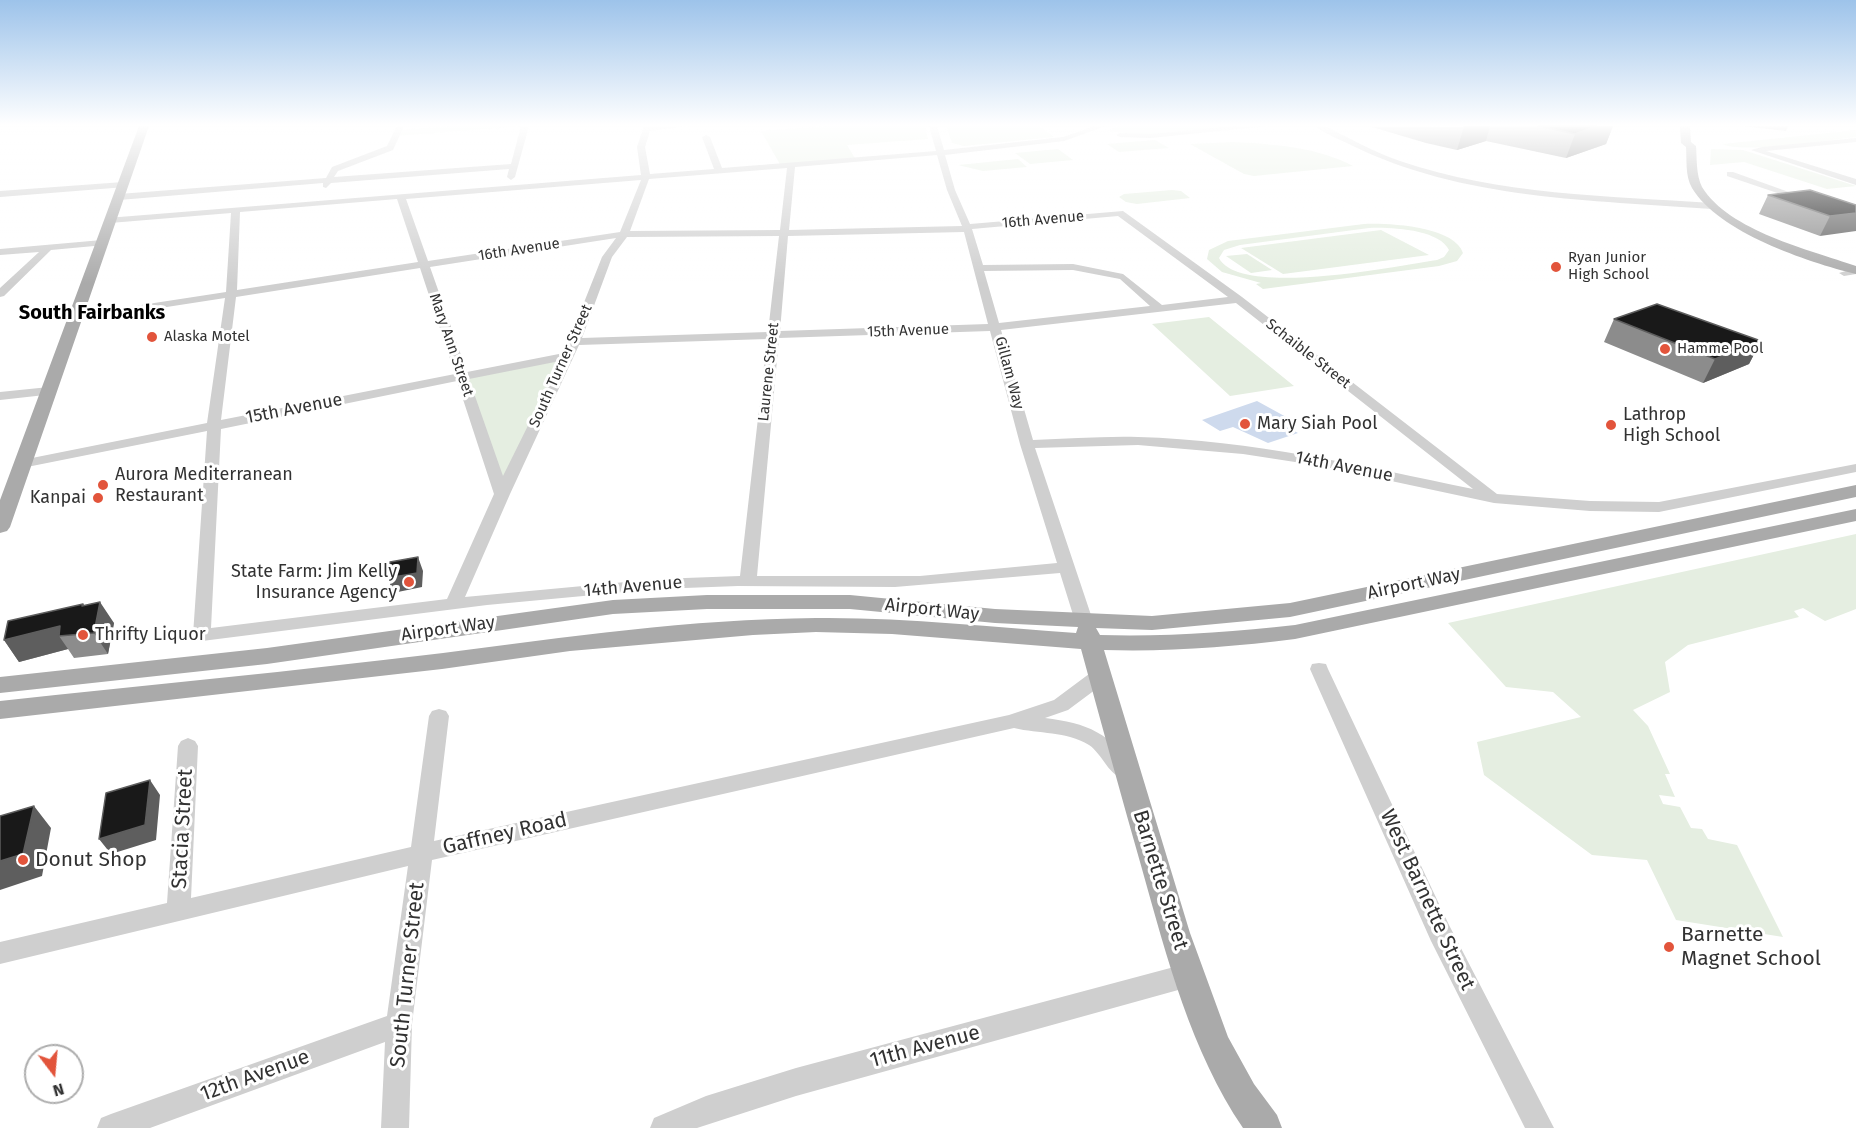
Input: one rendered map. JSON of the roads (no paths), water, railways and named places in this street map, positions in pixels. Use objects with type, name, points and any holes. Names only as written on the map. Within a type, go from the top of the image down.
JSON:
[{"type":"main road","points":[[0,527],[125,179]]},
{"type":"main road","points":[[1696,179],[1697,187],[1692,192],[1718,218],[1747,234],[1853,273]]},
{"type":"main road","name":"Airport Way","points":[[0,710],[442,661],[570,643],[753,628],[816,625],[1087,631],[1290,609],[1856,491]]},
{"type":"main road","name":"Airport Way","points":[[0,685],[267,656],[613,607],[707,602],[850,602],[995,616],[1178,643],[1295,632],[1856,515]]},
{"type":"main road","name":"Barnette Street","points":[[1087,631],[1174,933],[1214,1045],[1242,1096],[1264,1128]]},
{"type":"street","points":[[0,194],[121,191],[346,179]]},
{"type":"street","points":[[509,188],[510,179]]},
{"type":"street","points":[[110,220],[626,179]]},
{"type":"street","name":"South Turner Street","points":[[453,604],[566,356],[575,342],[608,257],[624,234],[645,179]]},
{"type":"street","name":"Laurene Street","points":[[748,580],[790,179]]},
{"type":"street","name":"Gillam Way","points":[[948,179],[967,228],[997,327],[1028,444],[1087,631]]},
{"type":"street","points":[[1459,179],[1569,195],[1706,205]]},
{"type":"street","points":[[1744,179],[1813,202]]},
{"type":"street","points":[[317,203],[328,180]]},
{"type":"street","name":"Mary Ann Street","points":[[400,197],[502,494]]},
{"type":"street","points":[[214,424],[231,295],[236,210]]},
{"type":"street","name":"16th Avenue","points":[[76,318],[624,234],[967,228],[1120,213]]},
{"type":"street","name":"Schaible Street","points":[[1120,213],[1238,300],[1494,498]]},
{"type":"street","points":[[0,252],[102,243]]},
{"type":"street","points":[[0,294],[48,248]]},
{"type":"street","points":[[979,268],[1073,267],[1123,277],[1159,308]]},
{"type":"street","name":"15th Avenue","points":[[575,342],[997,327],[1238,300]]},
{"type":"street","name":"15th Avenue","points":[[22,464],[214,424],[566,356]]},
{"type":"street","points":[[0,396],[49,391]]},
{"type":"street","name":"14th Avenue","points":[[214,424],[202,635],[453,604],[658,584],[748,580],[921,581],[1066,567]]},
{"type":"street","name":"14th Avenue","points":[[1028,444],[1138,441],[1244,450],[1332,464],[1494,498],[1590,506],[1659,507],[1856,468]]},
{"type":"street","name":"West Barnette Street","points":[[1319,669],[1440,933],[1540,1128]]},
{"type":"street","name":"Gaffney Road","points":[[0,953],[423,853],[1011,722],[1061,705],[1100,676]]},
{"type":"street","name":"South Turner Street","points":[[395,1128],[399,1024],[439,716]]},
{"type":"street","name":"Gaffney Road","points":[[1011,722],[1070,729],[1104,745],[1131,781]]},
{"type":"street","name":"Stacia Street","points":[[178,912],[188,746]]},
{"type":"street","name":"11th Avenue","points":[[664,1128],[706,1110],[796,1082],[1189,975]]},
{"type":"street","name":"12th Avenue","points":[[111,1128],[399,1024]]},
{"type":"water","name":"Mary Siah Pool","points":[[1257,401],[1288,418],[1278,422],[1298,433],[1268,443],[1233,427],[1220,431],[1202,420]]},
{"type":"place","name":"Ryan Junior High School","points":[[1556,267]]},
{"type":"place","name":"Alaska Motel","points":[[152,337]]},
{"type":"place","name":"Hamme Pool","points":[[1665,349]]},
{"type":"place","name":"Mary Siah Pool","points":[[1245,424]]},
{"type":"place","name":"Lathrop High School","points":[[1611,425]]},
{"type":"place","name":"Aurora Mediterranean Restaurant","points":[[103,485]]},
{"type":"place","name":"Kanpai","points":[[98,498]]},
{"type":"place","name":"State Farm: Jim Kelly Insurance Agency","points":[[409,582]]},
{"type":"place","name":"Thrifty Liquor","points":[[83,635]]},
{"type":"place","name":"Donut Shop","points":[[23,860]]},
{"type":"place","name":"Barnette Magnet School","points":[[1669,947]]},
{"type":"district","name":"South Fairbanks","points":[[92,313]]}]
